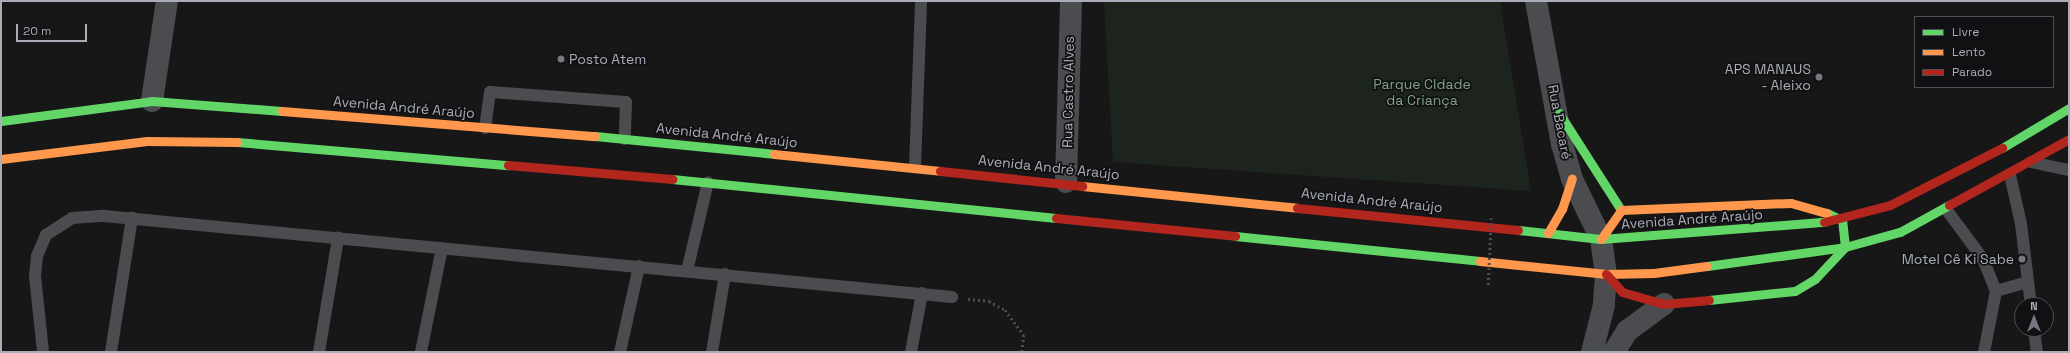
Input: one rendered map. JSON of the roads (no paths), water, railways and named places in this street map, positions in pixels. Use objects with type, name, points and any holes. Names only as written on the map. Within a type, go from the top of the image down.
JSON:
[{"type":"main road","name":"Avenida André Araújo","points":[[1,121],[152,101],[625,139],[1066,182],[1601,239],[1729,232],[1842,220],[1890,205],[2029,134],[2069,108]]},
{"type":"main road","points":[[1559,113],[1622,210]]},
{"type":"main road","points":[[1,159],[147,141],[237,142],[708,182],[1606,274],[1654,273],[1845,247],[1900,232],[2010,175],[2069,139]]},
{"type":"main road","points":[[1548,233],[1562,209],[1572,178]]},
{"type":"main road","points":[[1606,274],[1622,292],[1664,304],[1794,292],[1815,279],[1845,247],[1842,220],[1814,207],[1791,203],[1622,210]]},
{"type":"main road","points":[[1601,239],[1622,210]]},
{"type":"street","points":[[152,101],[167,1]]},
{"type":"street","name":"Rua Castro Alves","points":[[1066,182],[1071,1]]},
{"type":"street","name":"Rua Bacaré","points":[[1536,1],[1572,178],[1601,239],[1606,274],[1601,328],[1592,352]]},
{"type":"street","points":[[1614,352],[1627,331],[1664,304]]},
{"type":"lane","points":[[915,168],[921,1]]},
{"type":"lane","points":[[484,128],[490,92],[626,102],[625,139]]},
{"type":"lane","points":[[2031,162],[2069,170]]},
{"type":"lane","points":[[2010,175],[2030,297]]},
{"type":"lane","points":[[687,271],[708,182]]},
{"type":"lane","points":[[1946,209],[1984,260],[1996,292],[1984,352]]},
{"type":"lane","points":[[43,352],[35,276],[37,256],[46,235],[72,218],[132,218],[952,297]]},
{"type":"lane","points":[[111,352],[132,218]]},
{"type":"lane","points":[[319,352],[338,238]]},
{"type":"lane","points":[[421,352],[442,248]]},
{"type":"lane","points":[[620,352],[639,266]]},
{"type":"lane","points":[[712,352],[725,274]]},
{"type":"lane","points":[[1996,292],[2028,282]]},
{"type":"lane","points":[[911,352],[922,293]]},
{"type":"lane","points":[[2035,337],[2037,352]]},
{"type":"place","name":"Posto Atem","points":[[561,59]]},
{"type":"place","name":"APS MANAUS - Aleixo","points":[[1819,77]]},
{"type":"place","name":"Motel Cê Ki Sabe","points":[[2022,259]]},
{"type":"park label","name":"Parque CIdade da Criança","points":[[1422,92]]}]
